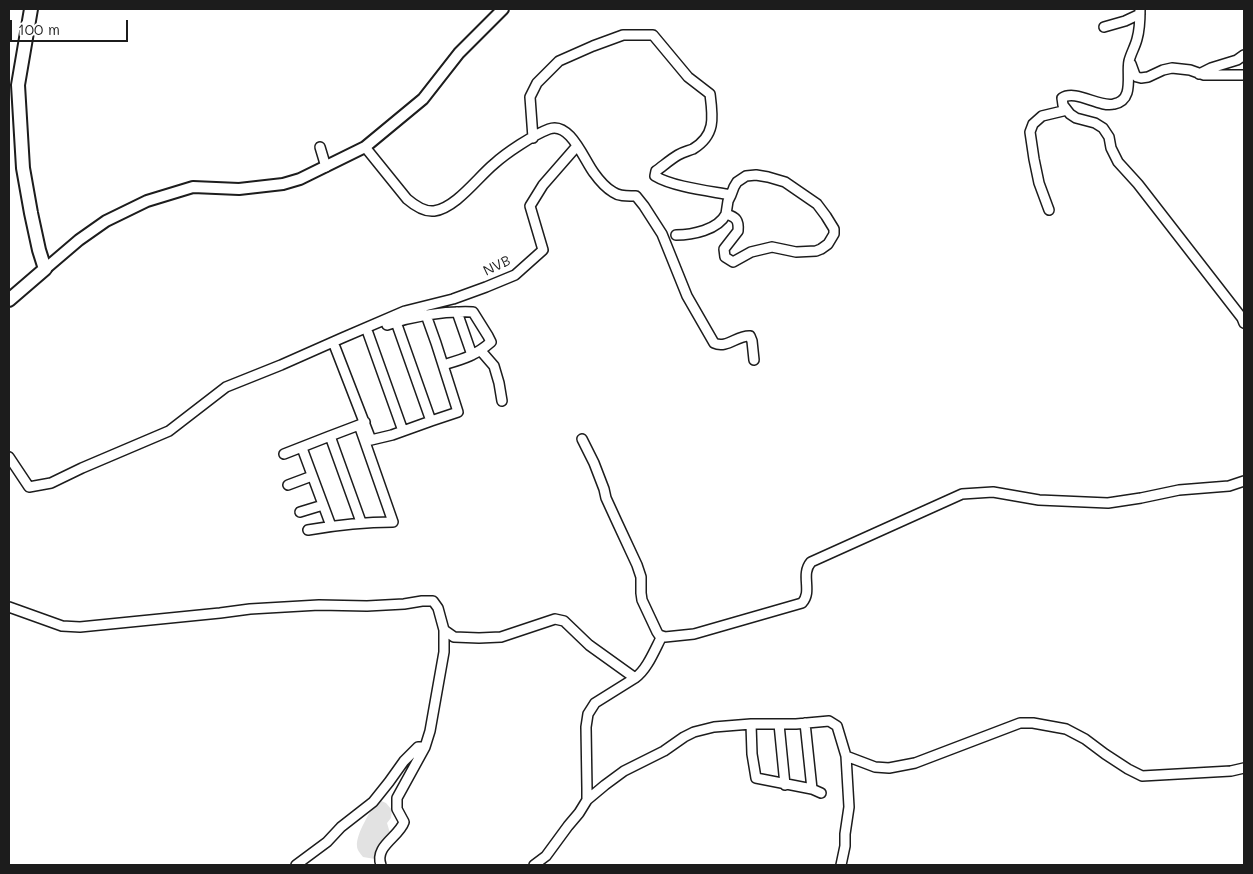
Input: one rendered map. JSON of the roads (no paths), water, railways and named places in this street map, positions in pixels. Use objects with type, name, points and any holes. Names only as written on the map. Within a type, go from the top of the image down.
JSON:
[{"type":"main road","points":[[9,300],[45,269],[39,250],[23,168],[18,85],[31,9]]},
{"type":"street","points":[[45,269],[106,221],[147,201],[193,186],[239,189],[283,184],[300,179],[326,167],[365,146],[424,99],[459,53],[503,9]]},
{"type":"street","points":[[1104,27],[1125,21],[1140,11]]},
{"type":"street","points":[[1140,11],[1140,24],[1137,40],[1129,60],[1128,88],[1124,99],[1114,104],[1104,104],[1080,97],[1065,96],[1062,100],[1063,105],[1076,118],[1095,123],[1103,128],[1109,137],[1118,162],[1138,184],[1244,323]]},
{"type":"street","points":[[533,138],[530,98],[537,83],[559,61],[624,35],[653,35],[688,77],[710,94],[712,114],[709,134],[703,142],[691,150],[677,155],[656,171],[655,176],[676,184],[731,195]]},
{"type":"street","points":[[1199,74],[1237,60],[1244,55]]},
{"type":"street","points":[[1129,60],[1135,75],[1141,78],[1148,78],[1163,70],[1172,68],[1190,70],[1204,75],[1244,75]]},
{"type":"street","points":[[1049,210],[1039,183],[1030,132],[1033,124],[1042,116],[1067,110]]},
{"type":"street","points":[[365,146],[407,199],[414,205],[432,212],[447,207],[500,159],[533,138],[549,129],[556,128],[566,132],[572,137],[595,174],[605,185],[614,193],[622,196],[636,196],[647,211],[662,234],[686,296],[714,343],[717,345],[743,336],[750,336],[754,360]]},
{"type":"street","name":"NVB","points":[[315,350],[405,312],[453,299],[516,275],[543,250],[530,206],[543,185],[577,146]]},
{"type":"street","points":[[320,147],[326,167]]},
{"type":"street","points":[[676,235],[695,234],[720,222],[726,214],[737,182],[746,176],[756,175],[768,176],[785,182],[817,204],[834,229],[834,234],[828,244],[816,251],[796,252],[772,247],[751,252],[733,262],[724,257],[724,249],[738,231],[738,226],[733,216],[726,214]]},
{"type":"street","points":[[457,312],[472,355]]},
{"type":"street","points":[[9,457],[29,487],[51,483],[169,431],[226,387],[315,350],[335,347],[406,319],[426,315],[473,312],[491,342],[481,351],[468,358],[443,365]]},
{"type":"street","points":[[368,441],[392,436],[458,412],[426,315]]},
{"type":"street","points":[[396,322],[431,421]]},
{"type":"street","points":[[368,333],[403,431]]},
{"type":"street","points":[[308,530],[361,522],[393,522],[368,441],[335,347]]},
{"type":"street","points":[[481,351],[494,366],[502,401]]},
{"type":"street","points":[[284,454],[362,424]]},
{"type":"street","points":[[330,436],[361,522]]},
{"type":"street","points":[[582,439],[594,463],[616,522],[637,565],[641,577],[640,593],[642,600],[654,628],[662,636],[694,634],[802,603],[806,599],[806,572],[807,566],[811,562],[962,494],[992,492],[1039,500],[1108,503],[1179,490],[1229,486],[1244,481]]},
{"type":"street","points":[[302,448],[331,526]]},
{"type":"street","points":[[288,485],[312,476]]},
{"type":"street","points":[[300,512],[323,505]]},
{"type":"street","points":[[9,607],[62,626],[80,627],[220,613],[250,608],[319,605],[367,606],[433,601],[438,608],[444,630],[444,652],[430,731],[425,747],[397,798],[397,809],[404,822],[402,828],[387,842],[380,855],[381,865]]},
{"type":"street","points":[[444,630],[454,637],[501,637],[556,619],[564,621],[589,645],[635,678]]},
{"type":"street","points":[[587,800],[586,727],[588,714],[595,704],[640,674],[662,636]]},
{"type":"street","points":[[534,865],[546,856],[587,800],[624,770],[664,751],[694,732],[714,727],[829,721],[837,726],[846,756],[849,807],[841,865]]},
{"type":"street","points":[[751,724],[752,754],[756,778],[817,791],[805,723]]},
{"type":"street","points":[[846,756],[875,767],[889,768],[915,763],[1020,723],[1033,723],[1066,729],[1086,739],[1105,754],[1142,776],[1230,771],[1244,768]]},
{"type":"street","points":[[779,724],[785,784]]},
{"type":"street","points":[[296,865],[327,842],[341,827],[373,802],[404,761],[418,747],[425,747]]}]
